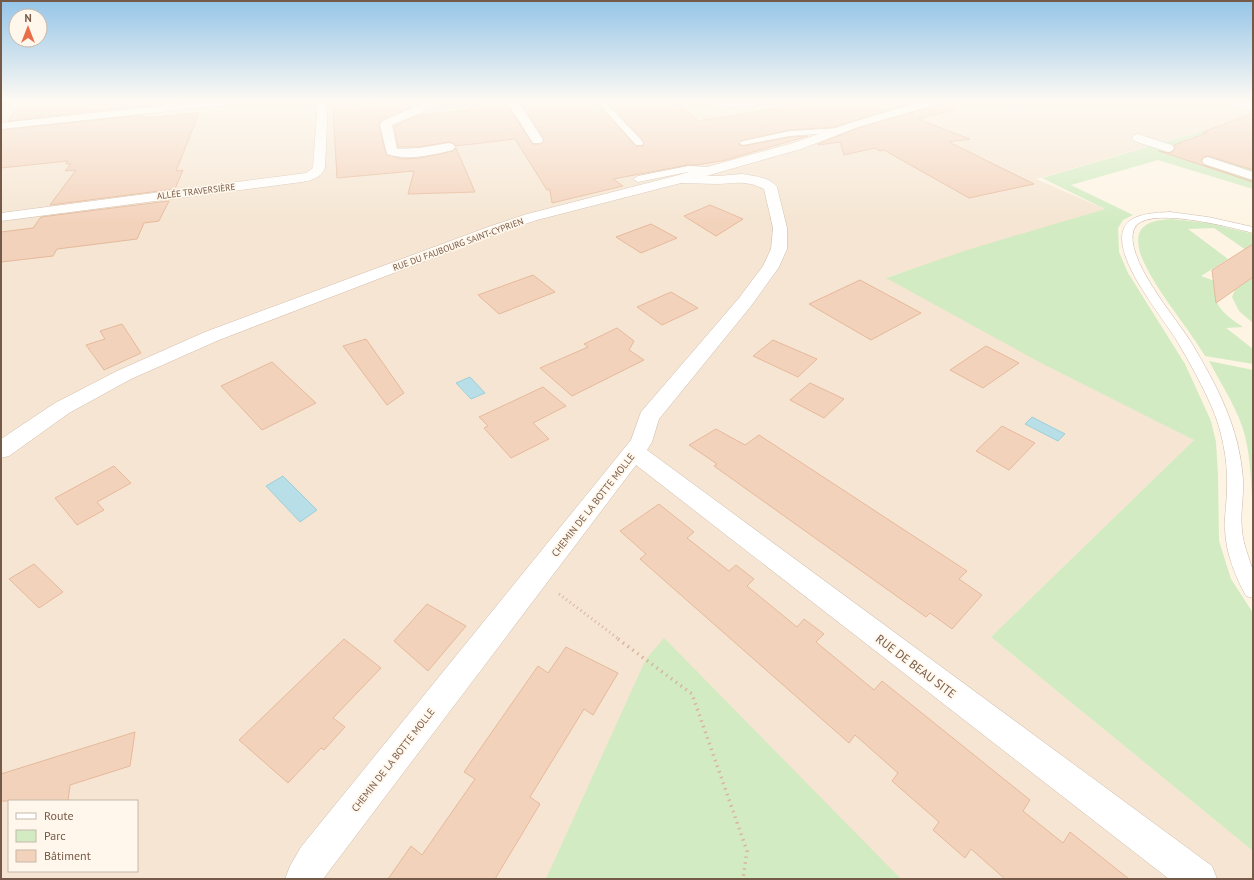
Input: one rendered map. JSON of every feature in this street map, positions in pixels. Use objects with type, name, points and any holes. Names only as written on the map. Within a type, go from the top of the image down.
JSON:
[{"type":"street","name":"ALLÉE TRAVERSIÈRE","points":[[1,216],[299,178],[312,175],[317,173],[319,168],[321,141]]},
{"type":"street","points":[[389,141],[391,151],[394,153],[449,147]]},
{"type":"street","name":"RUE DU FAUBOURG SAINT-CYPRIEN","points":[[1,450],[62,408],[124,375],[212,336],[527,219],[713,170],[811,141]]},
{"type":"street","points":[[1147,141],[1168,148]]},
{"type":"street","points":[[1208,161],[1253,176]]},
{"type":"street","name":"CHEMIN DE LA BOTTE MOLLE","points":[[303,879],[314,860],[634,452],[641,442],[649,417],[745,302],[771,267],[779,249],[780,228],[770,187],[757,180],[742,178],[718,180],[680,179]]},
{"type":"street","name":"RUE DE BEAU SITE","points":[[634,452],[1199,879]]},
{"type":"lane","points":[[742,144],[752,141]]},
{"type":"lane","points":[[638,179],[688,169],[713,170]]},
{"type":"lane","points":[[1253,230],[1196,217],[1158,216],[1138,220],[1133,223],[1129,228],[1127,242],[1136,267],[1182,339],[1213,394],[1223,418],[1231,441],[1236,481],[1232,522],[1240,563],[1248,583],[1253,590]]},
{"type":"path","points":[[538,574],[558,593],[692,694],[747,851],[743,879]]},
{"type":"shaded area","points":[[1,141],[1167,141],[1036,179],[1105,209],[887,277],[1194,440],[991,637],[1253,851],[1253,879],[1,879]]},
{"type":"green space","points":[[1168,141],[1253,141],[1253,189],[1158,160],[1071,185],[1133,215],[1123,220],[1118,228],[1119,252],[1128,273],[1185,364],[1211,421],[1216,442],[1219,541],[1231,579],[1253,613],[1253,851],[991,637],[1194,440],[1045,365],[886,278],[967,250],[1105,209],[1042,178]]},
{"type":"green space","points":[[1171,219],[1208,223],[1253,234],[1253,251],[1249,252],[1214,228],[1188,229],[1228,259],[1201,276],[1220,283],[1216,294],[1219,305],[1226,314],[1243,327],[1226,328],[1253,349],[1253,364],[1205,356],[1155,283],[1140,253],[1138,237],[1144,226],[1152,222]]},
{"type":"green space","points":[[1253,277],[1253,323],[1239,311],[1232,297],[1235,290]]},
{"type":"green space","points":[[1209,361],[1253,370],[1253,512],[1250,464],[1245,436],[1239,417]]},
{"type":"green space","points":[[664,638],[901,879],[546,879],[646,659]]},
{"type":"water","points":[[470,377],[485,393],[471,399],[456,383]]},
{"type":"water","points":[[1032,417],[1065,434],[1058,441],[1025,424]]},
{"type":"water","points":[[283,476],[317,510],[300,522],[266,486]]},
{"type":"building","points":[[1,141],[188,141],[176,171],[183,170],[175,189],[50,205],[76,170],[65,171],[71,164],[66,164],[68,161],[1,168]]},
{"type":"building","points":[[335,141],[383,141],[386,154],[403,159],[420,158],[453,151],[456,148],[475,192],[408,194],[414,171],[337,178]]},
{"type":"building","points":[[397,141],[498,141],[456,146],[449,142],[419,147],[398,147]]},
{"type":"building","points":[[516,141],[531,141],[533,144],[541,144],[543,141],[632,141],[636,146],[643,146],[643,141],[742,141],[738,144],[743,146],[769,141],[791,141],[726,160],[688,165],[613,179],[623,186],[552,203],[550,190],[547,190]]},
{"type":"building","points":[[825,141],[956,141],[949,142],[1034,184],[969,198],[884,150],[880,151],[875,148],[844,155],[840,142],[818,144]]},
{"type":"building","points":[[1185,141],[1253,141],[1253,170],[1208,156],[1201,160],[1204,165],[1253,182],[1159,151],[1168,153],[1172,152],[1175,149],[1174,145]]},
{"type":"building","points":[[169,201],[159,221],[144,223],[137,239],[57,249],[53,256],[1,262],[1,232],[33,228],[41,217]]},
{"type":"building","points":[[710,205],[743,219],[716,236],[684,216]]},
{"type":"building","points":[[651,224],[677,238],[641,253],[616,237]]},
{"type":"building","points":[[1253,244],[1253,277],[1216,303],[1212,270]]},
{"type":"building","points":[[533,275],[555,292],[499,314],[478,295]]},
{"type":"building","points":[[860,280],[921,313],[871,340],[809,304]]},
{"type":"building","points":[[671,292],[698,308],[662,325],[637,307]]},
{"type":"building","points":[[122,324],[141,353],[104,370],[86,345],[105,339],[100,331]]},
{"type":"building","points":[[617,328],[634,341],[629,350],[644,360],[572,396],[540,368],[588,347],[584,344]]},
{"type":"building","points":[[366,339],[404,393],[387,405],[343,346]]},
{"type":"building","points":[[773,340],[817,359],[798,377],[753,356]]},
{"type":"building","points":[[986,346],[1019,363],[983,388],[950,370]]},
{"type":"building","points":[[272,362],[316,403],[262,430],[221,386]]},
{"type":"building","points":[[810,383],[844,399],[824,418],[790,400]]},
{"type":"building","points":[[543,387],[566,406],[533,423],[549,439],[511,458],[484,428],[488,426],[479,417]]},
{"type":"building","points":[[1002,426],[1035,443],[1009,470],[976,451]]},
{"type":"building","points":[[716,429],[745,445],[759,435],[967,571],[959,579],[982,595],[952,629],[930,613],[926,617],[714,466],[717,464],[689,445]]},
{"type":"building","points":[[114,466],[131,483],[97,502],[104,510],[77,525],[55,498]]},
{"type":"building","points":[[659,504],[694,532],[687,538],[729,571],[736,565],[754,579],[747,586],[797,627],[804,619],[824,634],[816,642],[874,690],[882,681],[1030,800],[1023,811],[1063,843],[1070,832],[1129,879],[1005,879],[971,849],[965,858],[933,830],[939,822],[892,781],[898,773],[855,735],[849,743],[640,559],[646,554],[620,531]]},
{"type":"building","points":[[34,564],[63,592],[39,608],[9,579]]},
{"type":"building","points":[[427,604],[466,626],[428,671],[394,641]]},
{"type":"building","points":[[344,639],[381,668],[333,718],[345,727],[324,750],[321,748],[288,783],[239,740]]},
{"type":"building","points":[[566,647],[618,673],[593,715],[584,709],[530,797],[540,804],[495,879],[388,879],[411,846],[422,855],[475,779],[464,772],[538,666],[548,673]]},
{"type":"building","points":[[135,732],[130,766],[70,785],[68,800],[1,801],[1,774]]}]
